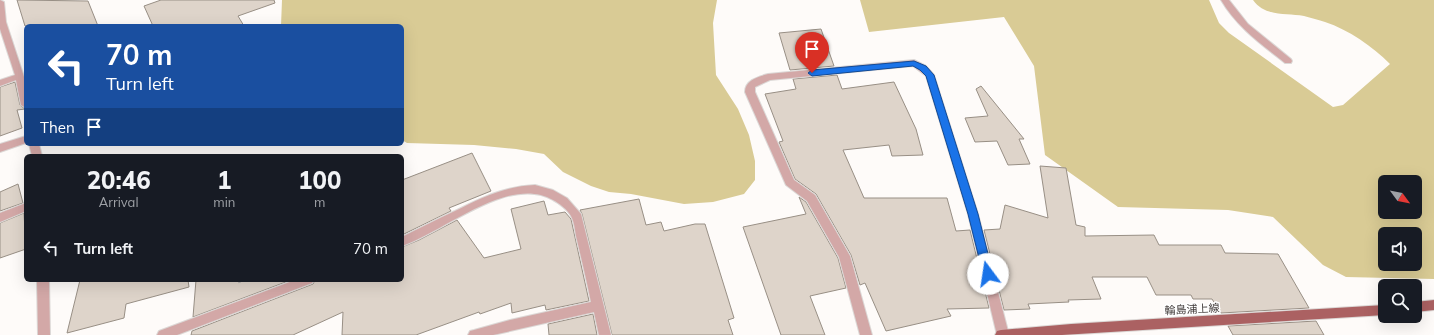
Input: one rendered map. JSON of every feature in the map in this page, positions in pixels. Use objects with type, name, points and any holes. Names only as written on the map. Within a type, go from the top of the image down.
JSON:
[{"type":"main road","points":[[1422,306],[1434,305]]},
{"type":"main road","name":"輪島浦上線","points":[[1002,335],[1071,329],[1378,310]]},
{"type":"street","points":[[1224,0],[1230,11],[1241,23],[1288,61]]},
{"type":"street","points":[[0,2],[1,23],[20,76],[24,95]]},
{"type":"street","points":[[866,335],[844,256],[811,198],[790,182],[750,92],[750,86],[752,84],[768,77],[914,64],[923,68],[930,75],[973,214],[1002,335]]},
{"type":"street","points":[[0,83],[20,76]]},
{"type":"street","points":[[0,148],[24,139]]},
{"type":"street","points":[[404,241],[494,196],[512,190],[532,189],[547,192],[568,204],[576,214],[605,335]]},
{"type":"street","points":[[0,218],[24,208]]},
{"type":"street","points":[[43,282],[44,335]]},
{"type":"street","points":[[163,335],[303,282]]},
{"type":"street","points":[[474,335],[510,325],[598,306]]},
{"type":"shaded area","points":[[282,0],[717,0],[713,23],[716,75],[738,109],[749,135],[755,161],[755,180],[744,194],[713,202],[684,204],[631,194],[609,192],[591,186],[563,172],[544,154],[516,149],[474,145],[407,143],[404,141],[404,24],[281,24]]},
{"type":"shaded area","points":[[860,0],[1209,0],[1219,23],[1229,33],[1333,107],[1343,105],[1390,64],[1368,45],[1343,29],[1304,16],[1270,12],[1258,5],[1253,0],[1434,0],[1434,279],[1346,277],[1323,265],[1273,217],[1228,210],[1118,207],[1045,155],[1034,66],[1004,17],[869,32]]},
{"type":"building","points":[[17,0],[88,1],[97,24],[24,24]]},
{"type":"building","points":[[161,0],[274,0],[275,3],[238,16],[243,24],[152,24],[144,6]]},
{"type":"building","points":[[821,29],[834,66],[790,70],[779,33]]},
{"type":"building","points":[[837,75],[842,89],[894,82],[916,129],[923,155],[892,156],[889,145],[843,150],[864,198],[947,198],[956,231],[970,230],[989,308],[947,309],[951,316],[886,331],[865,283],[860,285],[851,255],[816,194],[795,179],[779,142],[783,141],[765,94],[796,89],[793,79]]},
{"type":"building","points":[[15,82],[20,105],[24,109],[17,110],[22,128],[0,136],[0,87]]},
{"type":"building","points":[[981,86],[1024,139],[1019,139],[1030,164],[1008,165],[997,141],[975,142],[965,118],[988,116],[976,89]]},
{"type":"building","points":[[472,153],[491,191],[449,208],[451,211],[404,234],[404,179]]},
{"type":"building","points":[[1040,166],[1066,168],[1076,225],[1085,227],[1085,236],[1154,235],[1159,245],[1221,245],[1225,253],[1278,254],[1309,308],[1221,313],[1212,299],[1193,299],[1191,295],[1156,295],[1147,277],[1092,277],[1101,299],[1068,300],[1069,302],[1028,304],[1030,309],[1004,310],[984,230],[1000,229],[1005,205],[1048,218]]},
{"type":"building","points":[[18,184],[23,203],[0,211],[0,192]]},
{"type":"building","points":[[799,197],[806,202],[838,258],[846,288],[810,296],[825,335],[781,335],[743,227],[806,214]]},
{"type":"building","points":[[639,199],[646,225],[661,222],[664,231],[695,224],[705,224],[734,318],[728,320],[733,335],[612,335],[580,210]]},
{"type":"building","points":[[544,201],[548,215],[565,212],[571,219],[589,301],[546,310],[545,305],[512,313],[511,303],[480,314],[479,312],[416,335],[342,335],[343,312],[293,335],[191,335],[192,331],[313,284],[314,282],[404,282],[404,246],[457,220],[484,258],[521,249],[511,209]]},
{"type":"building","points":[[24,213],[24,250],[0,258],[0,223]]},
{"type":"building","points":[[80,282],[188,282],[189,287],[126,304],[124,318],[67,333]]},
{"type":"building","points":[[196,282],[286,282],[193,317]]},
{"type":"building","points":[[593,314],[597,335],[549,335],[548,324]]},
{"type":"building","points":[[1316,321],[1324,335],[1233,335],[1228,326]]},
{"type":"route","points":[[812,73],[914,64],[923,68],[930,75],[973,214],[988,274]]}]
